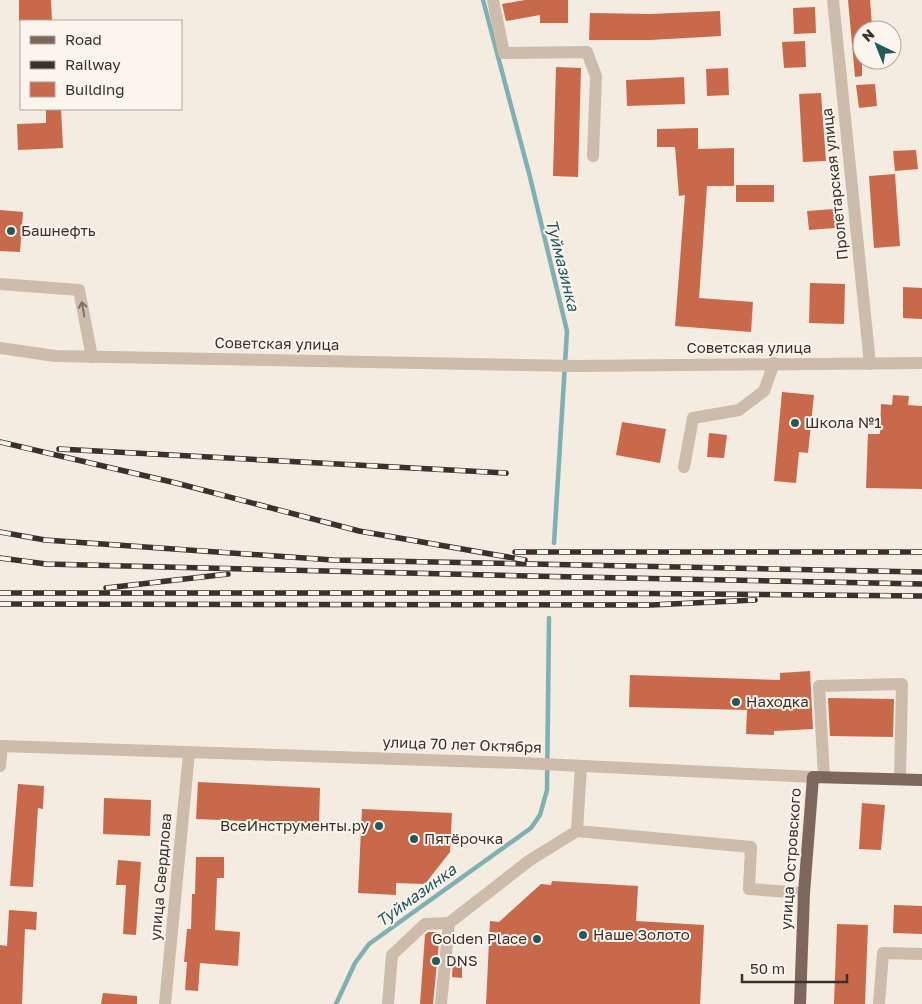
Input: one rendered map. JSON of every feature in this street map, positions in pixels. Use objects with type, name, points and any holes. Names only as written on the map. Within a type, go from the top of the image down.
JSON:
[{"type":"main road","name":"улица 70 лет Октября","points":[[819,777],[922,780]]},
{"type":"main road","name":"улица Островского","points":[[800,1004],[804,893],[819,777]]},
{"type":"street","points":[[493,0],[504,53],[587,52],[596,76],[593,156]]},
{"type":"street","name":"Пролетарская улица","points":[[833,0],[870,364]]},
{"type":"street","points":[[0,284],[80,290],[92,357]]},
{"type":"street","name":"Советская улица","points":[[0,348],[55,356],[554,366],[922,363]]},
{"type":"street","points":[[684,467],[693,418],[739,410],[764,391],[774,363]]},
{"type":"street","points":[[819,777],[819,686],[902,684],[900,780]]},
{"type":"street","points":[[0,766],[1,746]]},
{"type":"street","name":"улица 70 лет Октября","points":[[1,746],[521,763],[819,777]]},
{"type":"street","name":"улица Свердлова","points":[[165,1004],[188,753]]},
{"type":"street","points":[[577,831],[581,766]]},
{"type":"street","points":[[388,1004],[392,955],[426,924],[449,923],[530,860],[577,831],[751,846],[749,889],[804,893]]},
{"type":"street","points":[[441,1004],[449,923]]},
{"type":"street","points":[[879,1004],[884,953],[922,954]]},
{"type":"building","points":[[19,0],[51,0],[52,20],[19,21]]},
{"type":"building","points":[[525,0],[568,0],[568,23],[540,23],[540,15],[506,21],[502,4]]},
{"type":"building","points":[[848,0],[870,0],[872,20],[852,20],[852,44]]},
{"type":"building","points":[[815,7],[816,33],[794,34],[793,8]]},
{"type":"building","points":[[720,11],[721,36],[650,40],[589,40],[590,13],[650,14]]},
{"type":"building","points":[[805,41],[806,67],[784,68],[782,42]]},
{"type":"building","points":[[556,67],[581,68],[578,177],[553,176]]},
{"type":"building","points":[[728,68],[729,95],[707,96],[706,69]]},
{"type":"building","points":[[854,70],[862,70],[862,76],[855,77]]},
{"type":"building","points":[[684,77],[685,104],[627,106],[626,80]]},
{"type":"building","points":[[875,84],[877,106],[859,108],[856,85]]},
{"type":"building","points":[[821,93],[826,161],[803,162],[799,94]]},
{"type":"building","points":[[46,110],[61,110],[63,148],[18,150],[17,124],[46,123]]},
{"type":"building","points":[[698,128],[698,149],[734,148],[734,186],[707,186],[699,298],[753,302],[751,332],[675,326],[685,195],[679,196],[675,147],[657,147],[657,129]]},
{"type":"building","points":[[916,150],[918,169],[895,171],[893,151]]},
{"type":"building","points":[[895,174],[900,246],[874,248],[869,176]]},
{"type":"building","points":[[736,185],[774,185],[774,202],[736,202]]},
{"type":"building","points":[[834,209],[835,228],[809,230],[807,211]]},
{"type":"building","name":"Башнефть","points":[[0,210],[23,212],[20,252],[0,251]]},
{"type":"building","points":[[810,283],[845,284],[844,324],[809,323]]},
{"type":"building","points":[[903,287],[922,288],[922,319],[903,318]]},
{"type":"building","name":"Школа №1","points":[[782,392],[814,395],[808,453],[799,452],[796,483],[774,481]]},
{"type":"building","points":[[893,395],[909,396],[908,405],[922,406],[922,489],[866,488],[868,434],[880,434],[881,404],[892,405]]},
{"type":"building","points":[[622,422],[666,429],[660,463],[616,455]]},
{"type":"building","points":[[709,433],[727,435],[724,458],[707,457]]},
{"type":"building","points":[[810,671],[813,729],[774,731],[774,735],[746,734],[747,710],[629,707],[630,675],[780,680],[780,673]]},
{"type":"building","points":[[828,698],[894,699],[893,737],[830,736]]},
{"type":"building","points":[[198,782],[320,788],[319,824],[196,819]]},
{"type":"building","points":[[18,784],[44,786],[43,809],[38,808],[33,887],[10,886]]},
{"type":"building","points":[[104,798],[151,800],[150,836],[103,834]]},
{"type":"building","points":[[862,803],[885,805],[881,850],[859,849]]},
{"type":"building","points":[[362,809],[452,813],[450,852],[425,884],[396,883],[396,895],[358,893]]},
{"type":"building","points":[[196,857],[224,857],[224,878],[217,878],[215,930],[240,932],[238,966],[200,963],[198,991],[185,990],[187,962],[184,962],[187,929],[191,929],[192,894],[195,894]]},
{"type":"building","points":[[118,860],[141,862],[136,935],[123,934],[126,885],[116,885]]},
{"type":"building","points":[[552,881],[638,886],[636,921],[704,925],[700,1004],[486,1004],[490,921],[499,922],[541,884],[551,885]]},
{"type":"building","points":[[894,905],[922,906],[922,934],[893,933]]},
{"type":"building","points":[[9,910],[37,912],[36,930],[25,929],[22,1004],[0,1004],[0,945],[7,946]]},
{"type":"building","points":[[837,924],[868,925],[865,1004],[834,1004]]},
{"type":"building","points":[[428,932],[440,932],[433,1004],[420,1004],[425,935]]},
{"type":"building","points":[[453,962],[462,962],[462,978],[452,977]]},
{"type":"building","points":[[103,993],[137,996],[137,1004],[101,1004]]},
{"type":"waterway","name":"Туймазинка","points":[[483,0],[530,177],[567,331],[554,543]]},
{"type":"waterway","name":"Туймазинка","points":[[336,1004],[355,963],[369,944],[531,828],[540,815],[547,790],[549,618]]},
{"type":"railway","points":[[0,442],[176,483],[359,531],[525,560]]},
{"type":"railway","points":[[59,449],[506,473]]},
{"type":"railway","points":[[0,532],[45,540],[333,560],[922,572]]},
{"type":"railway","points":[[515,552],[922,552]]},
{"type":"railway","points":[[0,558],[46,564],[922,584]]},
{"type":"railway","points":[[106,588],[228,574]]},
{"type":"railway","points":[[0,593],[592,593],[922,596]]},
{"type":"railway","points":[[0,604],[651,605],[755,600]]},
{"type":"place","name":"Башнефть","points":[[11,231]]},
{"type":"place","name":"Школа №1","points":[[795,423]]},
{"type":"place","name":"Находка","points":[[736,702]]},
{"type":"place","name":"ВсеИнструменты.ру","points":[[379,826]]},
{"type":"place","name":"Пятёрочка","points":[[414,839]]},
{"type":"place","name":"Наше Золото","points":[[583,935]]},
{"type":"place","name":"Golden Place","points":[[537,939]]},
{"type":"place","name":"DNS","points":[[436,961]]}]
